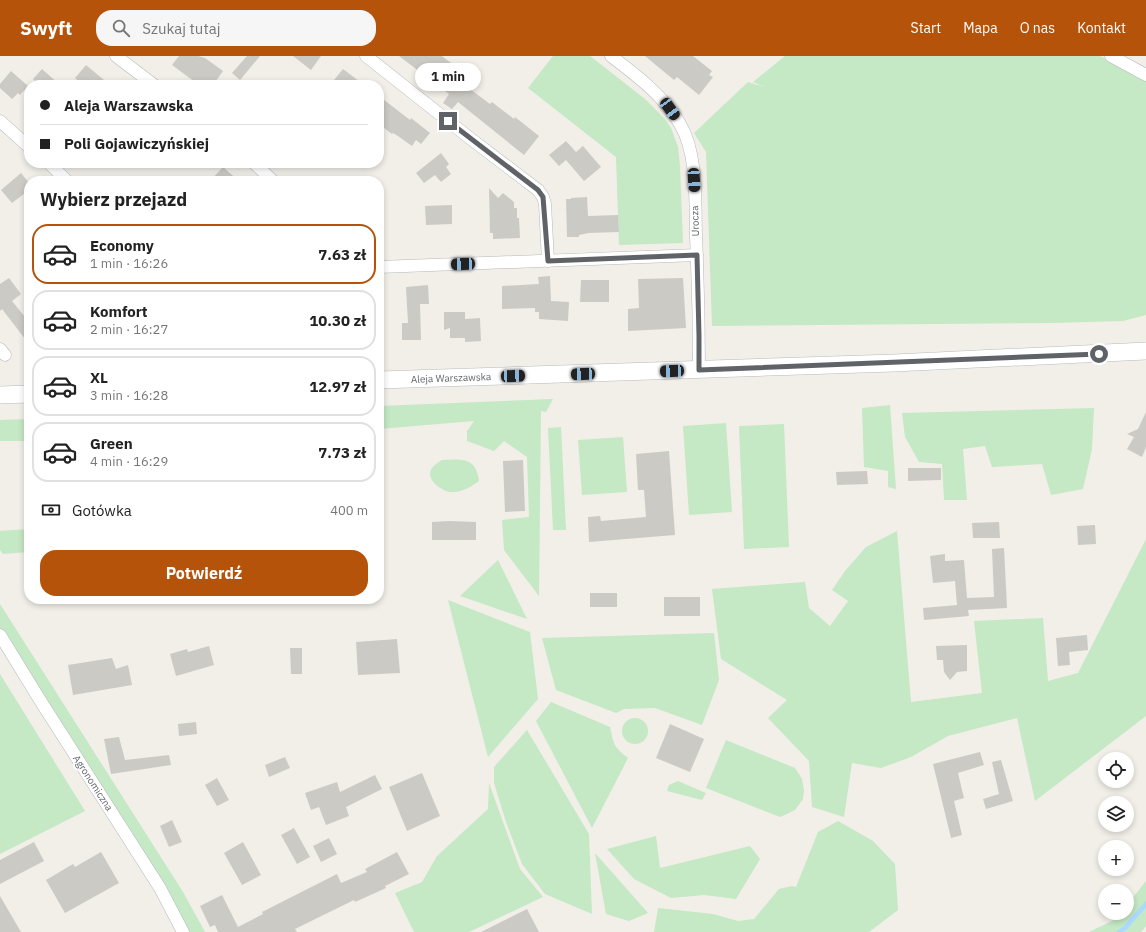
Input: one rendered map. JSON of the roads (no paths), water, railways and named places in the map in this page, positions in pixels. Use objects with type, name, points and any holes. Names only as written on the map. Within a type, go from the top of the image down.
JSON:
[{"type":"street","points":[[116,56],[147,80]]},
{"type":"street","points":[[366,56],[471,140],[538,190],[543,197],[545,204],[548,261]]},
{"type":"street","name":"Urocza","points":[[611,56],[631,72],[670,109],[680,123],[691,150],[697,255],[699,370]]},
{"type":"street","points":[[1111,56],[1146,75]]},
{"type":"street","points":[[0,121],[24,143]]},
{"type":"street","points":[[54,168],[62,176]]},
{"type":"street","points":[[259,168],[268,176]]},
{"type":"street","points":[[384,267],[697,255]]},
{"type":"street","name":"Aleja Warszawska","points":[[384,380],[900,363],[1146,351]]},
{"type":"street","points":[[0,395],[24,394]]},
{"type":"street","name":"Agronomiczna","points":[[0,634],[38,697],[160,888],[183,932]]},
{"type":"waterway","points":[[1119,932],[1125,928],[1146,904]]}]
